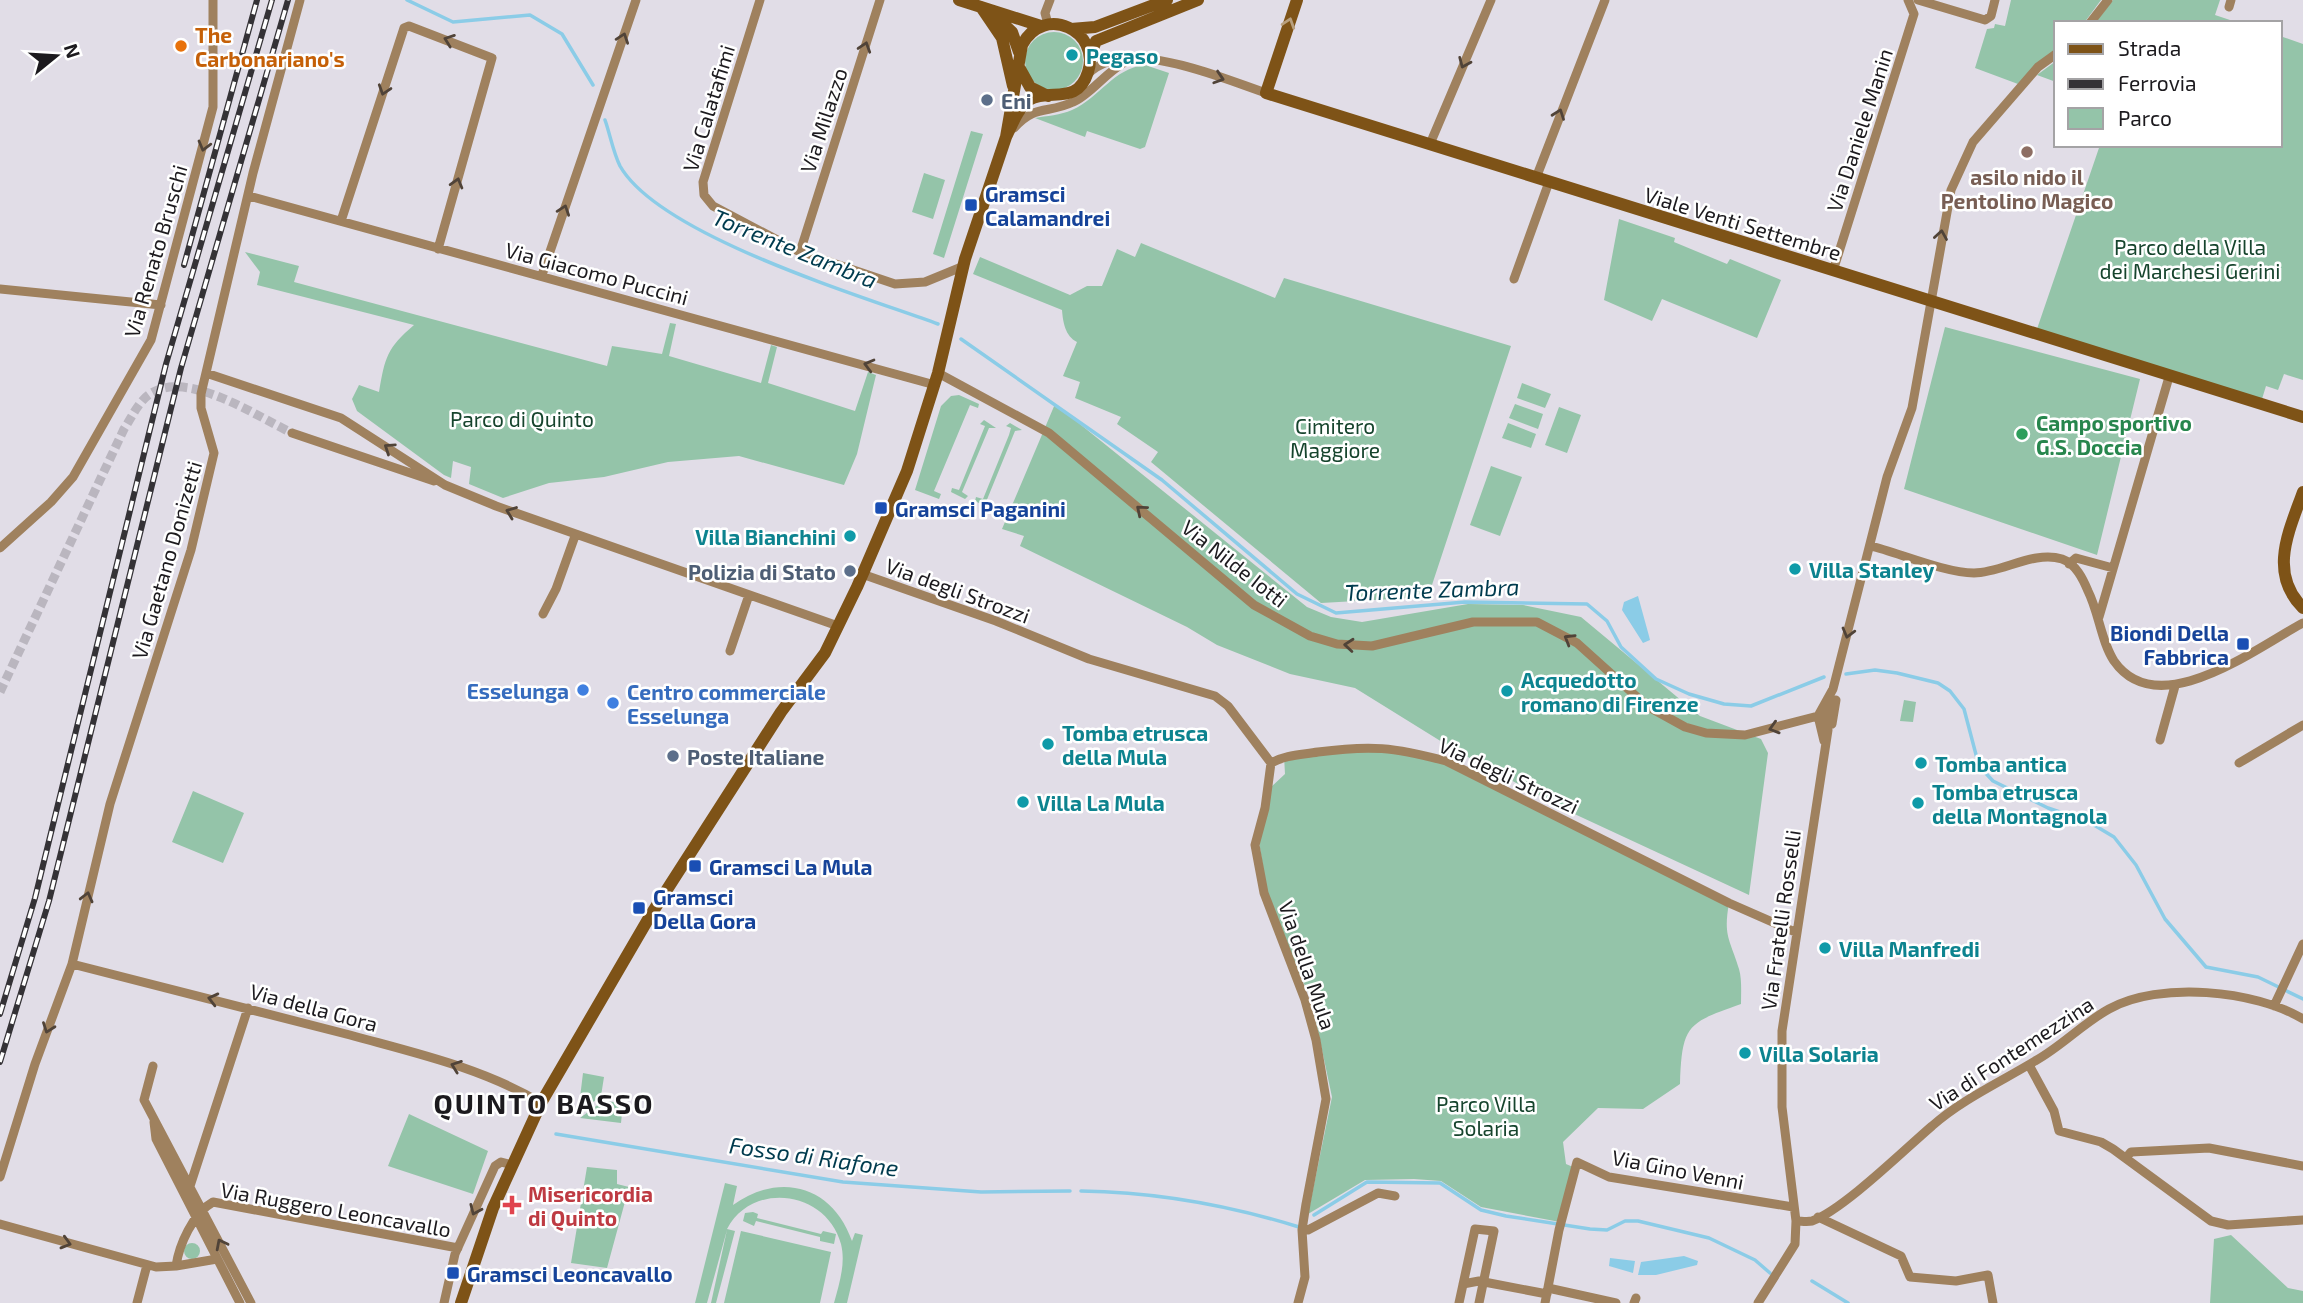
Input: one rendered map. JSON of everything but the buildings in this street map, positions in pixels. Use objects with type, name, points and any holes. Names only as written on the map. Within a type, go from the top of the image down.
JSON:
[{"type":"main road","points":[[960,0],[1044,25],[1071,29],[1095,27],[1167,0]]},
{"type":"main road","points":[[1006,137],[1024,105],[1034,98],[1073,92],[1087,76],[1096,41],[1198,0]]},
{"type":"main road","points":[[1266,93],[1297,0]]},
{"type":"main road","points":[[461,1303],[493,1208],[541,1103],[650,916],[775,722],[821,658],[862,574],[906,471],[936,379],[964,266],[1006,137],[1015,94],[1019,52],[1006,24],[981,7]]},
{"type":"main road","points":[[981,7],[1002,38],[1015,94]]},
{"type":"main road","points":[[1019,52],[1030,33],[1044,25]]},
{"type":"main road","points":[[1071,29],[1085,42],[1090,57]]},
{"type":"main road","points":[[1019,68],[1030,87],[1048,96]]},
{"type":"main road","name":"Viale Venti Settembre","points":[[1266,93],[1931,303],[2303,417]]},
{"type":"main road","points":[[2303,492],[2283,558],[2289,590],[2303,608]]},
{"type":"street","name":"Via Renato Bruschi","points":[[0,548],[51,502],[73,477],[151,340],[213,107],[213,0]]},
{"type":"street","name":"Via Gaetano Donizetti","points":[[0,1177],[35,1064],[72,964],[110,804],[171,619],[214,453],[200,404],[249,196],[300,0]]},
{"type":"street","points":[[542,275],[636,0]]},
{"type":"street","name":"Via Calatafimi","points":[[760,0],[703,192],[713,206],[800,252],[903,285],[925,282],[964,266]]},
{"type":"street","name":"Via Milazzo","points":[[800,252],[880,0]]},
{"type":"street","points":[[1044,25],[1050,0]]},
{"type":"street","points":[[1430,144],[1491,0]]},
{"type":"street","points":[[1536,178],[1605,0]]},
{"type":"street","name":"Via Daniele Manin","points":[[1833,271],[1914,14],[1908,0]]},
{"type":"street","points":[[1918,0],[1985,20],[1992,16],[1995,0]]},
{"type":"street","points":[[2092,21],[2108,0]]},
{"type":"street","points":[[341,221],[407,26],[491,56],[438,249]]},
{"type":"street","points":[[1818,716],[1833,689],[1887,477],[1912,408],[1944,218],[1964,160],[1973,142],[2038,67],[2054,55]]},
{"type":"street","name":"Viale Venti Settembre","points":[[1087,76],[1097,66],[1146,58],[1266,93]]},
{"type":"street","points":[[1006,137],[1025,116],[1076,101],[1104,75],[1132,59]]},
{"type":"street","points":[[1514,279],[1549,182]]},
{"type":"street","name":"Via Giacomo Puccini","points":[[249,196],[438,249],[936,379]]},
{"type":"street","points":[[0,289],[161,305]]},
{"type":"street","points":[[206,373],[341,418],[445,485]]},
{"type":"street","points":[[2099,618],[2169,377]]},
{"type":"street","name":"Via Nilde Iotti","points":[[936,379],[1032,422],[1075,454],[1254,605],[1310,636],[1337,644],[1372,646],[1473,622],[1537,622],[1577,643],[1647,706],[1669,720],[1706,733],[1760,733],[1818,716]]},
{"type":"street","points":[[292,433],[445,485],[575,536],[838,626]]},
{"type":"street","points":[[543,614],[556,589],[575,536]]},
{"type":"street","points":[[1871,546],[1964,572],[1982,573],[2043,558],[2063,559],[2082,579],[2114,660],[2127,675],[2150,685],[2175,686],[2196,680],[2303,623]]},
{"type":"street","points":[[2069,564],[2076,558],[2113,568]]},
{"type":"street","name":"Via degli Strozzi","points":[[862,574],[996,621],[1089,659],[1219,698],[1270,763],[1284,757],[1369,746],[1407,751],[1446,761],[1729,903],[1796,932]]},
{"type":"street","points":[[730,651],[749,595]]},
{"type":"street","points":[[2160,740],[2175,686]]},
{"type":"street","name":"Via Fratelli Rosselli","points":[[1758,1303],[1793,1251],[1796,1221],[1782,1107],[1782,1031],[1824,741],[1818,716]]},
{"type":"street","points":[[2239,763],[2303,725]]},
{"type":"street","name":"Via della Mula","points":[[1270,763],[1265,808],[1255,845],[1264,893],[1312,1026],[1326,1099],[1302,1230],[1305,1277],[1298,1303]]},
{"type":"street","points":[[2274,1006],[2303,944]]},
{"type":"street","name":"Via della Gora","points":[[72,964],[248,1007],[449,1063],[524,1093],[541,1103]]},
{"type":"street","name":"Via di Fontemezzina","points":[[1796,1221],[1810,1222],[1818,1217],[1854,1192],[1935,1123],[2029,1065],[2094,1018],[2127,1001],[2171,993],[2220,993],[2274,1006],[2303,1019]]},
{"type":"street","points":[[190,1186],[248,1007]]},
{"type":"street","points":[[2029,1065],[2054,1111],[2059,1131],[2101,1142],[2211,1221],[2228,1225],[2303,1220]]},
{"type":"street","points":[[153,1066],[144,1101],[251,1303]]},
{"type":"street","points":[[154,1121],[156,1139],[203,1211],[217,1259],[240,1303]]},
{"type":"street","points":[[2126,1158],[2131,1152],[2197,1147],[2303,1166]]},
{"type":"street","points":[[444,1303],[458,1248],[495,1166],[501,1162],[512,1165]]},
{"type":"street","name":"Via Gino Venni","points":[[1547,1295],[1577,1162],[1609,1177],[1793,1207]]},
{"type":"street","points":[[1302,1230],[1308,1230],[1378,1193],[1395,1196]]},
{"type":"street","name":"Via Ruggero Leoncavallo","points":[[203,1211],[224,1204],[458,1248]]},
{"type":"street","points":[[176,1266],[181,1243],[203,1211]]},
{"type":"street","points":[[1818,1217],[1901,1256],[1910,1278],[1956,1281],[1988,1275],[1993,1303]]},
{"type":"street","points":[[0,1224],[148,1265],[176,1266],[217,1259]]},
{"type":"street","points":[[1459,1303],[1475,1229],[1494,1231],[1479,1303]]},
{"type":"street","points":[[137,1303],[148,1265]]},
{"type":"street","points":[[1463,1284],[1484,1282],[1547,1295],[1616,1303]]},
{"type":"green space","points":[[2011,0],[2101,0],[2085,21],[2054,21],[2054,51],[2018,84],[1975,68],[1987,29],[1994,28],[1995,24],[2005,26]]},
{"type":"green space","points":[[2113,0],[2220,0],[2215,15],[2233,21],[2097,21]]},
{"type":"green space","points":[[1048,32],[1060,32],[1075,40],[1083,55],[1083,67],[1075,82],[1060,90],[1048,90],[1033,82],[1025,67],[1025,55],[1033,40]]},
{"type":"green space","name":"Parco della Villa dei Marchesi Gerini","points":[[2282,37],[2303,44],[2303,380],[2284,374],[2278,390],[2266,386],[2262,399],[2037,329],[2099,147],[2282,147]]},
{"type":"green space","points":[[2054,62],[2054,81],[2037,75]]},
{"type":"green space","points":[[1145,65],[1169,73],[1145,147],[1140,149],[1087,131],[1085,137],[1035,118],[1072,110],[1124,72]]},
{"type":"green space","points":[[971,131],[983,134],[944,258],[933,254]]},
{"type":"green space","points":[[924,173],[945,180],[933,219],[912,212]]},
{"type":"green space","points":[[1619,219],[1675,238],[1674,242],[1727,264],[1730,259],[1781,280],[1757,338],[1662,299],[1652,321],[1604,300]]},
{"type":"green space","name":"Cimitero Maggiore","points":[[1141,243],[1275,298],[1284,278],[1511,346],[1428,597],[1321,603],[1151,462],[1158,452],[1117,424],[1121,417],[1075,398],[1080,382],[1063,376],[1077,342],[1067,332],[1062,310],[973,274],[980,257],[1070,295],[1087,286],[1102,286],[1117,249],[1135,257]]},
{"type":"green space","name":"Parco di Quinto","points":[[245,252],[299,266],[294,282],[607,366],[612,346],[662,354],[670,323],[676,324],[669,356],[761,383],[771,345],[777,347],[768,383],[855,411],[868,372],[876,375],[857,454],[844,485],[739,456],[668,462],[604,477],[549,483],[503,498],[469,484],[471,467],[453,461],[451,478],[444,475],[357,411],[352,399],[359,385],[379,392],[389,354],[398,340],[414,325],[257,285],[260,272]]},
{"type":"green space","name":"Campo sportivo G.S. Doccia","points":[[1945,327],[2140,379],[2097,555],[1904,489]]},
{"type":"green space","points":[[1522,383],[1551,394],[1545,408],[1517,398]]},
{"type":"green space","points":[[959,395],[979,404],[978,408],[970,405],[934,491],[941,494],[939,499],[915,490],[941,406],[951,396]]},
{"type":"green space","points":[[1055,404],[1307,607],[1331,617],[1362,622],[1468,604],[1523,605],[1581,617],[1700,716],[1761,739],[1768,753],[1749,895],[1568,811],[1455,750],[1355,688],[1290,674],[1217,645],[1187,627],[1020,546],[1024,536],[1002,529]]},
{"type":"green space","points":[[1515,404],[1543,414],[1538,429],[1509,418]]},
{"type":"green space","points":[[1559,407],[1581,415],[1567,453],[1545,445]]},
{"type":"green space","points":[[984,420],[996,428],[989,428],[962,492],[968,496],[965,499],[951,492],[952,488],[959,490],[985,426],[980,424]]},
{"type":"green space","points":[[1010,423],[1022,430],[1015,431],[986,502],[992,505],[989,508],[975,501],[976,497],[983,499],[1009,435],[1011,428],[1006,426]]},
{"type":"green space","points":[[1508,423],[1536,434],[1531,448],[1502,438]]},
{"type":"green space","points":[[1491,466],[1522,477],[1500,536],[1470,525]]},
{"type":"green space","points":[[1904,700],[1916,702],[1913,722],[1900,721]]},
{"type":"green space","name":"Parco Villa Solaria","points":[[1369,746],[1446,761],[1729,903],[1727,931],[1740,973],[1741,1004],[1709,1016],[1691,1029],[1683,1049],[1680,1084],[1643,1109],[1598,1108],[1563,1142],[1566,1164],[1573,1167],[1560,1222],[1481,1207],[1441,1181],[1414,1179],[1365,1180],[1308,1214],[1332,1097],[1311,998],[1285,945],[1267,892],[1259,842],[1270,788],[1285,774],[1284,756]]},
{"type":"green space","points":[[193,791],[244,813],[223,863],[172,842]]},
{"type":"green space","points":[[583,1073],[604,1077],[601,1096],[578,1114]]},
{"type":"green space","points":[[603,1101],[623,1103],[621,1123],[580,1118]]},
{"type":"green space","points":[[409,1114],[488,1151],[473,1194],[388,1166]]},
{"type":"green space","points":[[587,1167],[617,1170],[617,1184],[629,1187],[607,1268],[571,1263]]},
{"type":"green space","points":[[725,1183],[737,1186],[733,1205],[769,1189],[786,1187],[803,1190],[818,1196],[832,1207],[852,1241],[855,1233],[863,1235],[847,1303],[834,1303],[843,1259],[841,1244],[833,1226],[821,1212],[806,1203],[788,1198],[771,1198],[754,1203],[739,1213],[727,1229],[735,1231],[716,1303],[711,1303],[727,1230],[707,1303],[695,1303]]},
{"type":"green space","points":[[745,1213],[758,1214],[757,1218],[821,1234],[823,1231],[836,1234],[834,1244],[820,1241],[820,1237],[756,1221],[754,1226],[743,1221]]},
{"type":"green space","points":[[741,1231],[831,1252],[820,1303],[724,1303]]},
{"type":"green space","points":[[2231,1235],[2288,1288],[2303,1291],[2303,1303],[2210,1303],[2214,1239]]},
{"type":"green space","points":[[189,1243],[195,1243],[200,1251],[198,1257],[189,1259],[184,1254],[184,1248]]},
{"type":"water","points":[[1638,596],[1650,640],[1643,643],[1622,610],[1624,602]]},
{"type":"water","points":[[1684,1256],[1698,1261],[1697,1265],[1656,1275],[1638,1275],[1641,1262]]},
{"type":"water","points":[[1610,1258],[1635,1261],[1633,1273],[1609,1266]]},
{"type":"waterway","name":"Torrente Zambra","points":[[407,0],[453,22],[530,15],[562,34],[593,85]]},
{"type":"waterway","name":"Torrente Zambra","points":[[605,120],[620,166],[642,192],[676,216],[766,261],[938,324]]},
{"type":"waterway","name":"Torrente Zambra","points":[[961,339],[1162,480],[1297,594],[1336,613],[1465,602],[1587,604],[1607,621],[1621,647],[1656,679],[1689,694],[1724,704],[1751,706],[1824,677]]},
{"type":"waterway","name":"Torrente Zambra","points":[[1846,674],[1875,670],[1897,673],[1938,683],[1950,691],[1964,709],[1979,766],[1993,781],[2048,808],[2089,822],[2114,837],[2136,865],[2165,919],[2206,967],[2258,977],[2303,999]]},
{"type":"waterway","name":"Fosso di Riafone","points":[[556,1134],[843,1182],[981,1192],[1070,1191]]},
{"type":"waterway","name":"Fosso di Riafone","points":[[1314,1215],[1367,1182],[1440,1183],[1481,1210],[1506,1216],[1607,1230],[1625,1221],[1638,1221],[1709,1238],[1755,1260],[1770,1273]]},
{"type":"waterway","name":"Fosso di Riafone","points":[[1081,1191],[1191,1201],[1299,1227]]},
{"type":"waterway","name":"Fosso di Riafone","points":[[1812,1281],[1848,1303]]},
{"type":"tunnel","points":[[0,692],[124,429],[146,397],[165,388],[183,387],[202,391],[292,433]]},
{"type":"railway","points":[[184,265],[257,0]]},
{"type":"railway","points":[[0,1014],[35,898],[166,364],[272,0]]},
{"type":"railway","points":[[0,1062],[49,901],[181,368],[288,0]]},
{"type":"place","name":"The Carbonariano's","points":[[181,46]]},
{"type":"place","name":"Pegaso","points":[[1072,55]]},
{"type":"place","name":"Eni","points":[[987,100]]},
{"type":"place","name":"asilo nido il Pentolino Magico","points":[[2027,152]]},
{"type":"place","name":"Gramsci Calamandrei","points":[[971,205]]},
{"type":"place","name":"Campo sportivo G.S. Doccia","points":[[2022,434]]},
{"type":"place","name":"Gramsci Paganini","points":[[881,508]]},
{"type":"place","name":"Villa Bianchini","points":[[850,536]]},
{"type":"place","name":"Villa Stanley","points":[[1795,569]]},
{"type":"place","name":"Polizia di Stato","points":[[850,571]]},
{"type":"place","name":"Biondi Della Fabbrica","points":[[2243,644]]},
{"type":"place","name":"Esselunga","points":[[583,690]]},
{"type":"place","name":"Acquedotto romano di Firenze","points":[[1507,691]]},
{"type":"place","name":"Centro commerciale Esselunga","points":[[613,703]]},
{"type":"place","name":"Tomba etrusca della Mula","points":[[1048,744]]},
{"type":"place","name":"Poste Italiane","points":[[673,756]]},
{"type":"place","name":"Tomba antica","points":[[1921,763]]},
{"type":"place","name":"Villa La Mula","points":[[1023,802]]},
{"type":"place","name":"Tomba etrusca della Montagnola","points":[[1918,803]]},
{"type":"place","name":"Gramsci La Mula","points":[[695,866]]},
{"type":"place","name":"Gramsci Della Gora","points":[[639,908]]},
{"type":"place","name":"Villa Manfredi","points":[[1825,948]]},
{"type":"place","name":"Villa Solaria","points":[[1745,1053]]},
{"type":"place","name":"Misericordia di Quinto","points":[[512,1205]]},
{"type":"place","name":"Gramsci Leoncavallo","points":[[453,1273]]},
{"type":"district","name":"QUINTO BASSO","points":[[544,1103]]}]
